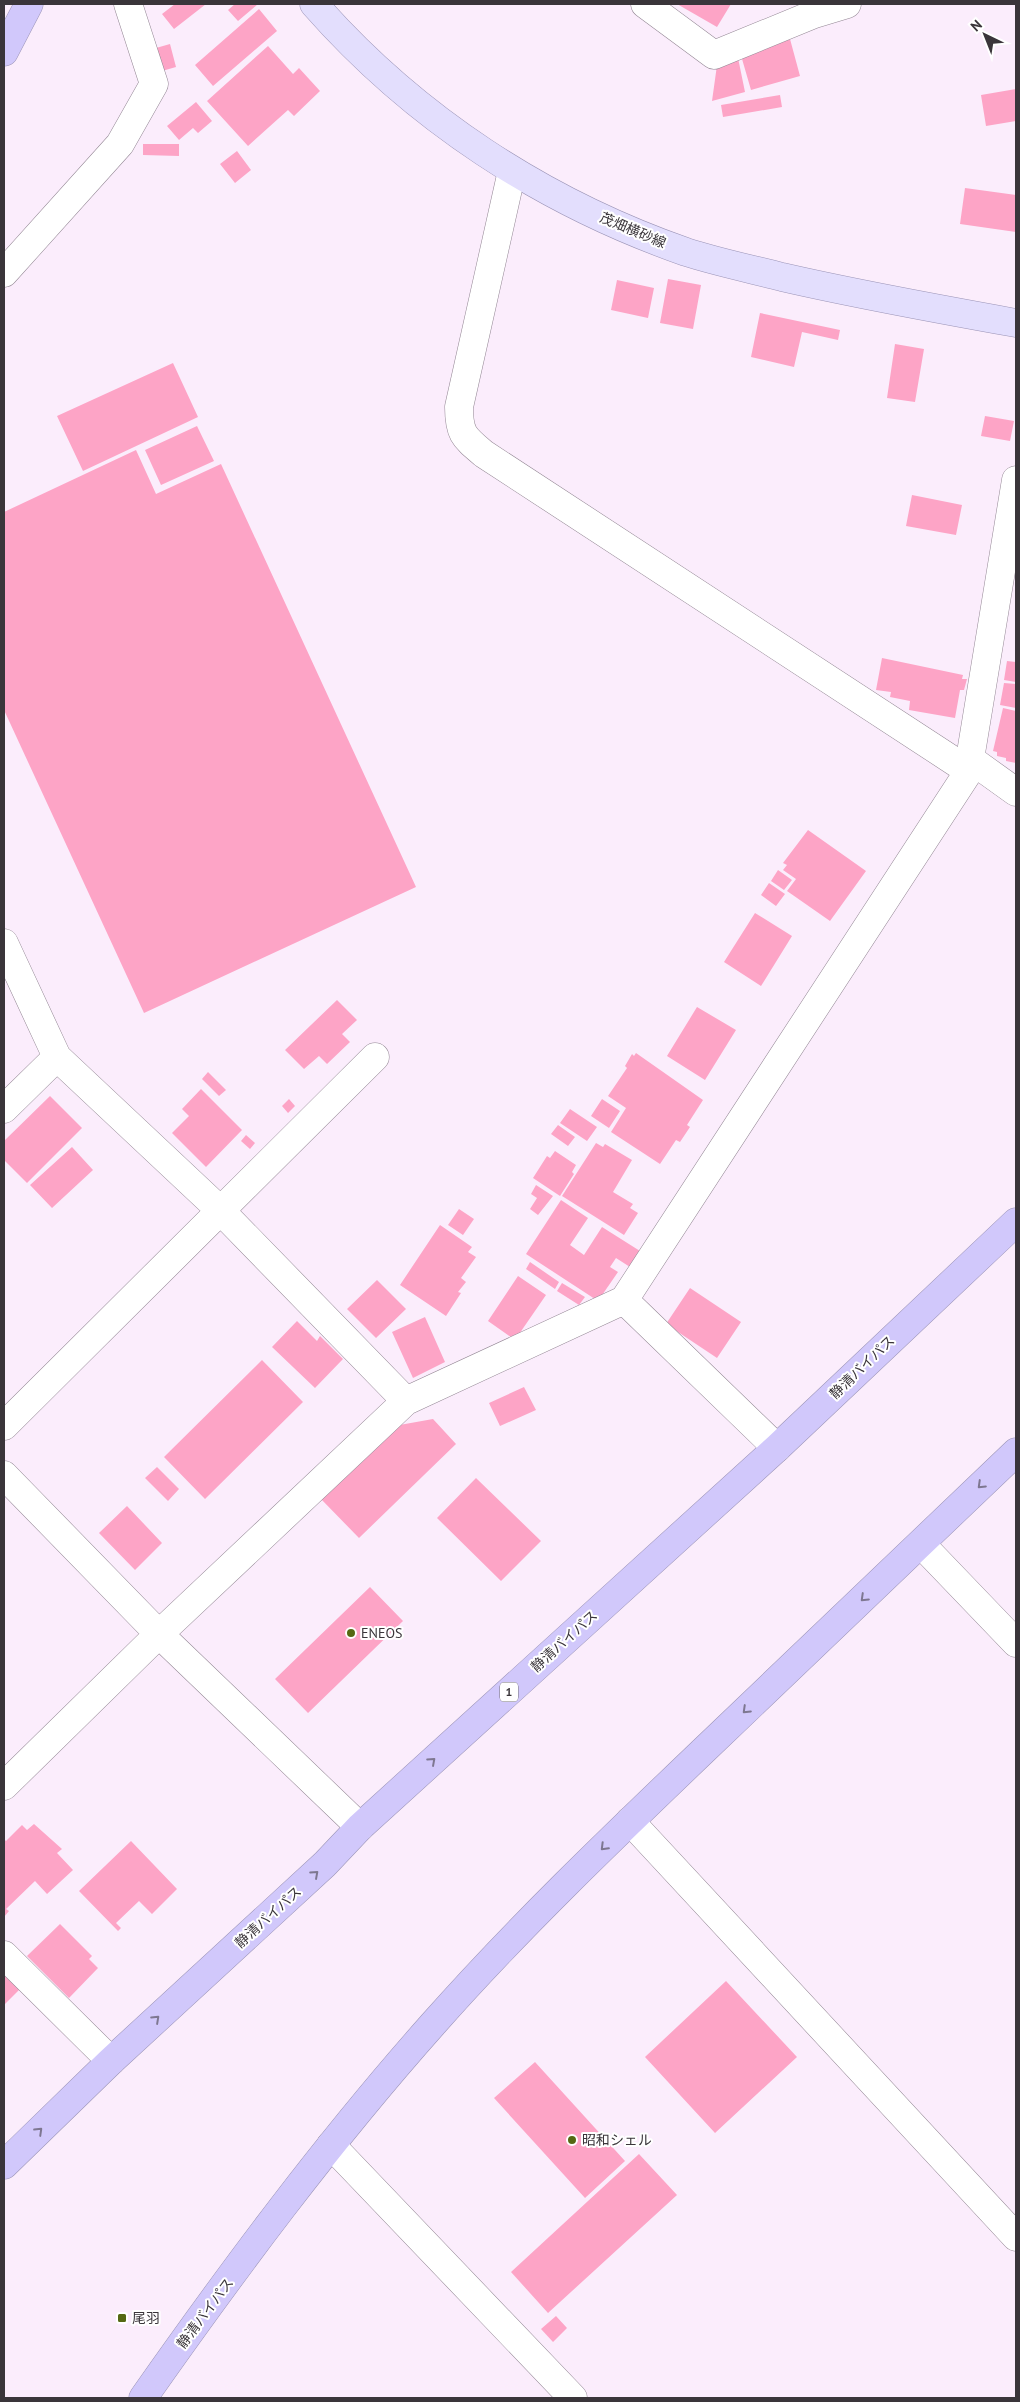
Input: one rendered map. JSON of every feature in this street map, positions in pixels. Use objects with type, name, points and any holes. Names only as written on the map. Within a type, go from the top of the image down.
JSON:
[{"type":"highway","points":[[4,52],[27,9]]},
{"type":"highway","name":"静清バイパス","points":[[4,2165],[111,2061],[325,1864],[360,1827],[778,1448],[1016,1222]]},
{"type":"highway","name":"静清バイパス","points":[[143,2398],[190,2332],[331,2145],[433,2024],[540,1910],[630,1821],[1016,1452]]},
{"type":"main road","name":"茂畑横砂線","points":[[314,4],[346,40],[389,81],[450,129],[512,171],[603,218],[687,252],[842,291],[1016,323]]},
{"type":"street","points":[[4,273],[120,144],[154,84],[128,4]]},
{"type":"street","points":[[645,4],[714,55],[814,14],[847,4]]},
{"type":"street","points":[[512,171],[459,407],[459,427],[468,441],[484,454],[970,765],[1016,792]]},
{"type":"street","points":[[4,1786],[159,1634],[406,1401],[624,1300],[970,765],[1016,480]]},
{"type":"street","points":[[4,942],[57,1057],[220,1210],[406,1401]]},
{"type":"street","points":[[4,1109],[57,1057]]},
{"type":"street","points":[[4,1426],[375,1057]]},
{"type":"street","points":[[624,1300],[778,1448]]},
{"type":"street","points":[[4,1476],[159,1634],[360,1827]]},
{"type":"street","points":[[920,1544],[1016,1643]]},
{"type":"street","points":[[630,1821],[1016,2237]]},
{"type":"street","points":[[4,1955],[111,2061]]},
{"type":"street","points":[[331,2145],[573,2398]]},
{"type":"building","points":[[175,4],[206,4],[174,29],[162,14]]},
{"type":"building","points":[[235,4],[258,4],[238,21],[228,10]]},
{"type":"building","points":[[677,4],[731,4],[717,27]]},
{"type":"building","points":[[259,9],[277,31],[213,86],[195,65]]},
{"type":"building","points":[[790,39],[800,76],[751,90],[740,52]]},
{"type":"building","points":[[170,44],[176,67],[162,71],[156,48]]},
{"type":"building","points":[[268,46],[293,74],[299,68],[320,91],[294,116],[288,110],[248,146],[207,101]]},
{"type":"building","points":[[737,53],[745,92],[712,101],[718,58]]},
{"type":"building","points":[[1016,89],[1016,121],[986,126],[981,95]]},
{"type":"building","points":[[780,95],[782,107],[723,117],[721,105]]},
{"type":"building","points":[[196,102],[212,121],[198,133],[193,128],[179,140],[167,126]]},
{"type":"building","points":[[143,144],[179,144],[179,156],[143,155]]},
{"type":"building","points":[[237,151],[251,170],[235,183],[220,164]]},
{"type":"building","points":[[965,188],[1016,195],[1016,232],[960,224]]},
{"type":"building","points":[[668,279],[701,285],[693,329],[660,323]]},
{"type":"building","points":[[617,280],[654,288],[648,318],[611,310]]},
{"type":"building","points":[[760,313],[840,330],[838,340],[802,332],[794,367],[751,357]]},
{"type":"building","points":[[895,344],[924,349],[915,402],[887,398]]},
{"type":"building","points":[[173,363],[198,417],[83,471],[57,416]]},
{"type":"building","points":[[985,416],[1014,421],[1010,441],[981,436]]},
{"type":"building","points":[[197,426],[214,461],[161,485],[145,450]]},
{"type":"building","points":[[136,450],[156,494],[221,464],[416,887],[144,1013],[4,710],[4,512]]},
{"type":"building","points":[[912,495],[962,505],[956,535],[906,526]]},
{"type":"building","points":[[882,658],[963,675],[962,679],[967,679],[964,690],[960,690],[955,718],[909,710],[910,701],[890,697],[891,692],[876,690]]},
{"type":"building","points":[[1007,661],[1016,662],[1016,682],[1004,680]]},
{"type":"building","points":[[1004,683],[1016,684],[1016,708],[1000,705]]},
{"type":"building","points":[[1003,708],[1016,711],[1016,763],[1006,761],[1006,758],[997,756],[997,752],[993,751]]},
{"type":"building","points":[[808,830],[866,871],[830,921],[787,891],[796,879],[783,870],[787,865],[783,863]]},
{"type":"building","points":[[778,870],[792,880],[784,890],[771,881]]},
{"type":"building","points":[[769,883],[785,894],[776,906],[761,895]]},
{"type":"building","points":[[755,913],[792,936],[761,986],[724,962]]},
{"type":"building","points":[[337,1000],[357,1020],[342,1034],[350,1042],[327,1064],[319,1056],[304,1069],[285,1050]]},
{"type":"building","points":[[697,1007],[736,1030],[705,1080],[667,1056]]},
{"type":"building","points":[[636,1053],[703,1100],[687,1125],[690,1127],[680,1142],[676,1140],[660,1164],[611,1132],[626,1108],[608,1096],[627,1068],[625,1066],[632,1054],[634,1056]]},
{"type":"building","points":[[208,1072],[226,1090],[219,1096],[202,1079]]},
{"type":"building","points":[[201,1089],[242,1130],[206,1167],[172,1133],[189,1116],[182,1109]]},
{"type":"building","points":[[50,1096],[82,1128],[27,1183],[4,1160],[4,1141]]},
{"type":"building","points":[[289,1099],[295,1106],[288,1113],[282,1106]]},
{"type":"building","points":[[602,1099],[620,1111],[609,1128],[591,1116]]},
{"type":"building","points":[[570,1109],[597,1127],[587,1141],[560,1123]]},
{"type":"building","points":[[558,1125],[575,1137],[568,1146],[551,1134]]},
{"type":"building","points":[[246,1135],[255,1143],[250,1149],[241,1141]]},
{"type":"building","points":[[596,1143],[603,1147],[605,1144],[632,1160],[613,1192],[633,1204],[630,1208],[638,1213],[624,1235],[562,1196]]},
{"type":"building","points":[[72,1147],[93,1170],[52,1208],[30,1185]]},
{"type":"building","points":[[555,1151],[576,1165],[572,1172],[574,1174],[560,1196],[533,1178],[547,1156],[550,1158]]},
{"type":"building","points":[[536,1185],[553,1196],[538,1215],[530,1209],[537,1198],[531,1194]]},
{"type":"building","points":[[561,1200],[588,1218],[570,1245],[584,1255],[602,1227],[640,1251],[630,1267],[616,1258],[610,1267],[618,1272],[598,1301],[526,1254]]},
{"type":"building","points":[[459,1209],[474,1219],[463,1235],[448,1225]]},
{"type":"building","points":[[440,1225],[472,1247],[468,1252],[476,1257],[461,1278],[466,1282],[458,1292],[461,1293],[446,1316],[400,1285]]},
{"type":"building","points":[[530,1262],[559,1282],[555,1289],[526,1269]]},
{"type":"building","points":[[518,1276],[546,1295],[515,1340],[488,1321]]},
{"type":"building","points":[[377,1280],[406,1309],[376,1338],[347,1309]]},
{"type":"building","points":[[562,1283],[585,1297],[579,1305],[557,1291]]},
{"type":"building","points":[[690,1288],[741,1322],[717,1358],[666,1324]]},
{"type":"building","points":[[425,1317],[445,1362],[413,1378],[392,1332]]},
{"type":"building","points":[[297,1321],[317,1341],[320,1336],[343,1359],[315,1388],[272,1347]]},
{"type":"building","points":[[262,1360],[303,1402],[205,1499],[164,1457]]},
{"type":"building","points":[[524,1387],[536,1410],[500,1426],[489,1403]]},
{"type":"building","points":[[433,1419],[456,1444],[359,1538],[321,1499],[394,1426]]},
{"type":"building","points":[[157,1467],[179,1489],[168,1501],[145,1478]]},
{"type":"building","points":[[476,1478],[541,1541],[501,1581],[437,1518]]},
{"type":"building","points":[[127,1506],[162,1543],[135,1570],[99,1533]]},
{"type":"building","points":[[370,1587],[403,1621],[308,1713],[275,1679]]},
{"type":"building","points":[[34,1824],[62,1849],[57,1853],[73,1870],[47,1894],[35,1881],[6,1909],[9,1911],[4,1917],[4,1839],[6,1841],[22,1825],[27,1830]]},
{"type":"building","points":[[131,1841],[177,1889],[152,1914],[139,1901],[116,1923],[121,1928],[118,1931],[79,1891]]},
{"type":"building","points":[[60,1924],[92,1956],[89,1959],[98,1968],[69,1998],[27,1956]]},
{"type":"building","points":[[4,1974],[22,1987],[5,2004],[4,2002]]},
{"type":"building","points":[[726,1981],[797,2057],[715,2133],[645,2057]]},
{"type":"building","points":[[535,2062],[625,2161],[585,2198],[494,2098]]},
{"type":"building","points":[[639,2154],[677,2195],[548,2313],[511,2272]]},
{"type":"building","points":[[556,2316],[567,2328],[553,2342],[541,2329]]},
{"type":"place","name":"ENEOS","points":[[351,1633]]},
{"type":"place","name":"昭和シェル","points":[[572,2140]]},
{"type":"place","name":"尾羽","points":[[122,2318]]}]
